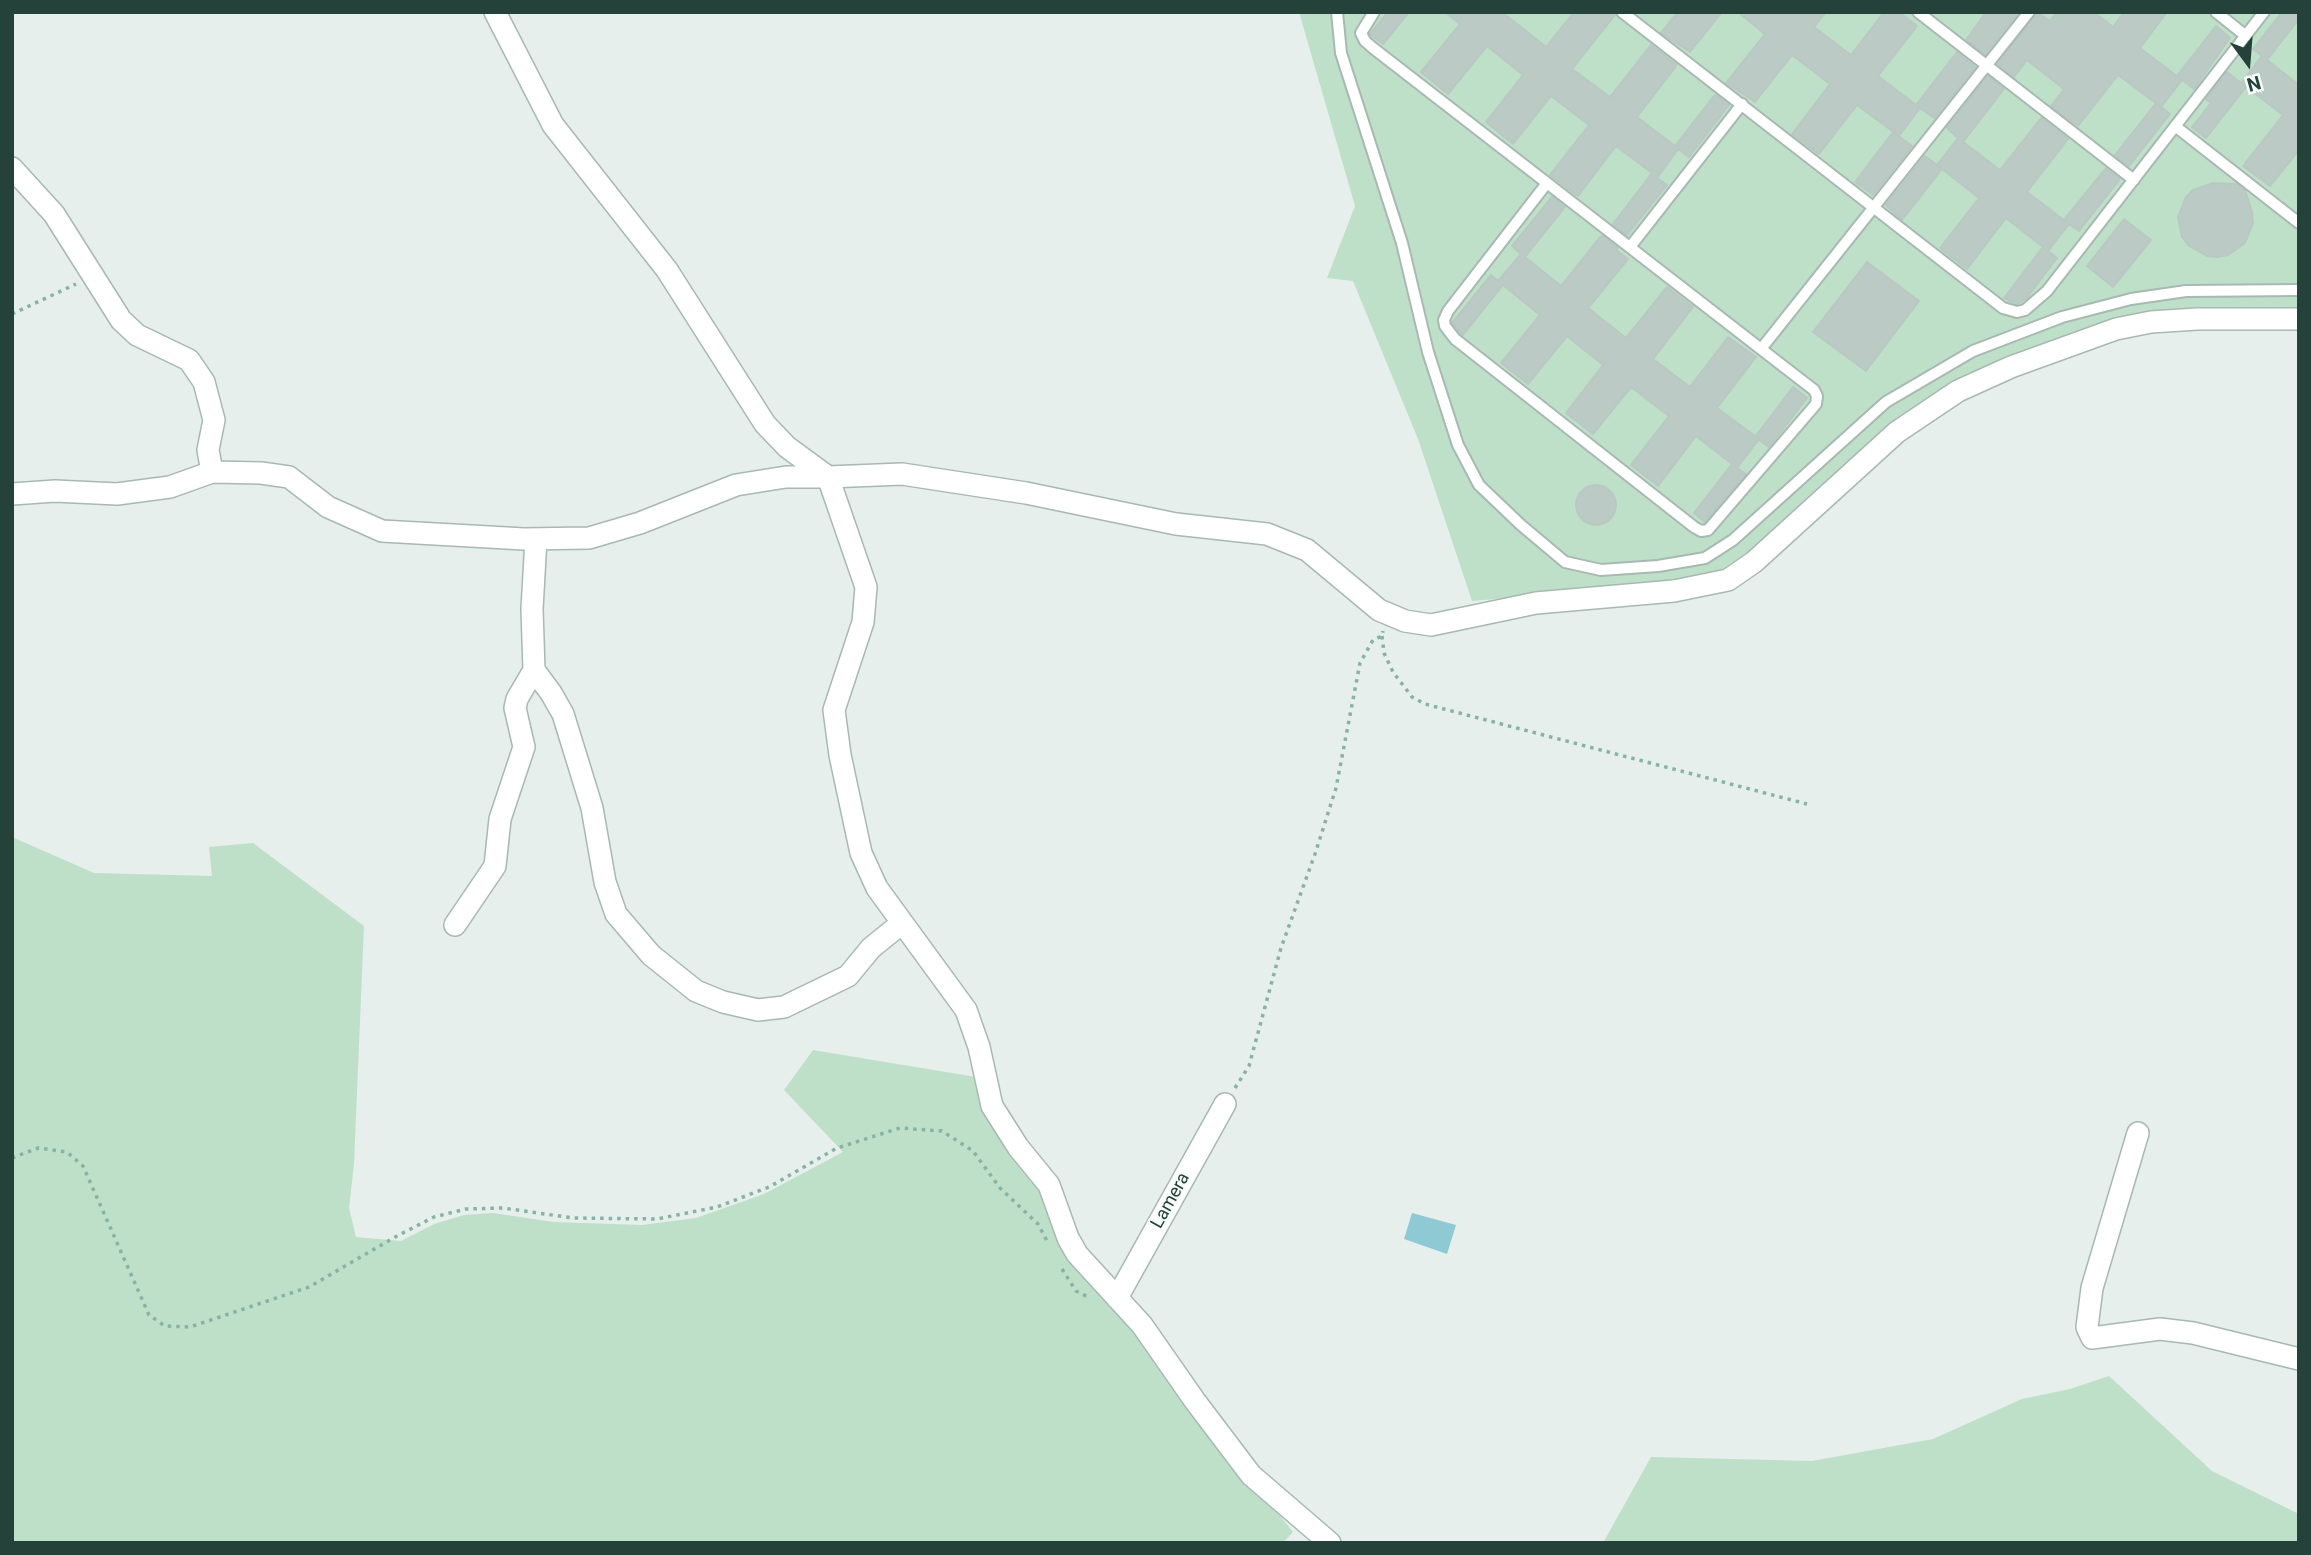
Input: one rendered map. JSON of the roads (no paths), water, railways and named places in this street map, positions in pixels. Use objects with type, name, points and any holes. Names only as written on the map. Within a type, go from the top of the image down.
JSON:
[{"type":"street","points":[[495,12],[553,125],[667,270],[765,424],[787,447],[828,477],[866,587],[863,622],[834,710],[840,755],[861,853],[877,888],[965,1010],[979,1046],[992,1106],[1018,1147],[1049,1185],[1068,1238],[1077,1254],[1142,1325],[1251,1475],[1330,1543]]},
{"type":"street","points":[[12,168],[54,214],[121,320],[136,335],[181,354],[189,360],[204,382],[214,420],[208,450],[212,472]]},
{"type":"street","points":[[12,494],[55,491],[117,494],[170,487],[212,472],[261,472],[289,477],[328,508],[382,531],[536,539],[589,538],[639,523],[736,485],[786,477],[902,474],[1026,493],[1176,524],[1267,534],[1307,550],[1379,610],[1405,621],[1431,625],[1536,603],[1674,591],[1728,580],[1754,562],[1897,432],[1958,391],[2011,367],[2116,329],[2151,322],[2197,319],[2299,319]]},
{"type":"street","points":[[455,925],[495,866],[500,819],[524,747],[514,708],[534,670],[531,609],[536,539]]},
{"type":"street","points":[[534,670],[563,713],[592,808],[605,882],[616,914],[651,955],[696,991],[723,1002],[758,1010],[783,1007],[848,976],[871,948],[902,923]]},
{"type":"street","name":"Lamera","points":[[1117,1298],[1225,1104]]},
{"type":"street","points":[[2138,1133],[2092,1288],[2087,1327],[2092,1338],[2160,1329],[2299,1359]]},
{"type":"lane","points":[[1337,12],[1341,53],[1402,243],[1428,352],[1458,445],[1479,485],[1565,562],[1601,570],[1658,566],[1706,558],[1733,540],[1886,402],[1973,351],[2062,317],[2132,299],[2186,291],[2299,290]]},
{"type":"lane","points":[[1374,12],[1361,33],[1365,41],[1814,390],[1817,396],[1816,404],[1716,524],[1708,530],[1701,531],[1455,339],[1445,326],[1444,320],[1448,311],[1547,183]]},
{"type":"lane","points":[[1622,12],[2003,308],[2017,312],[2025,310],[2047,291],[2264,12]]},
{"type":"lane","points":[[1918,12],[2134,180]]},
{"type":"lane","points":[[1761,349],[2029,12]]},
{"type":"lane","points":[[2216,12],[2246,36]]},
{"type":"lane","points":[[1630,247],[1742,104]]},
{"type":"lane","points":[[2175,126],[2299,223]]},
{"type":"water","points":[[1412,1213],[1456,1225],[1447,1254],[1404,1239]]}]
